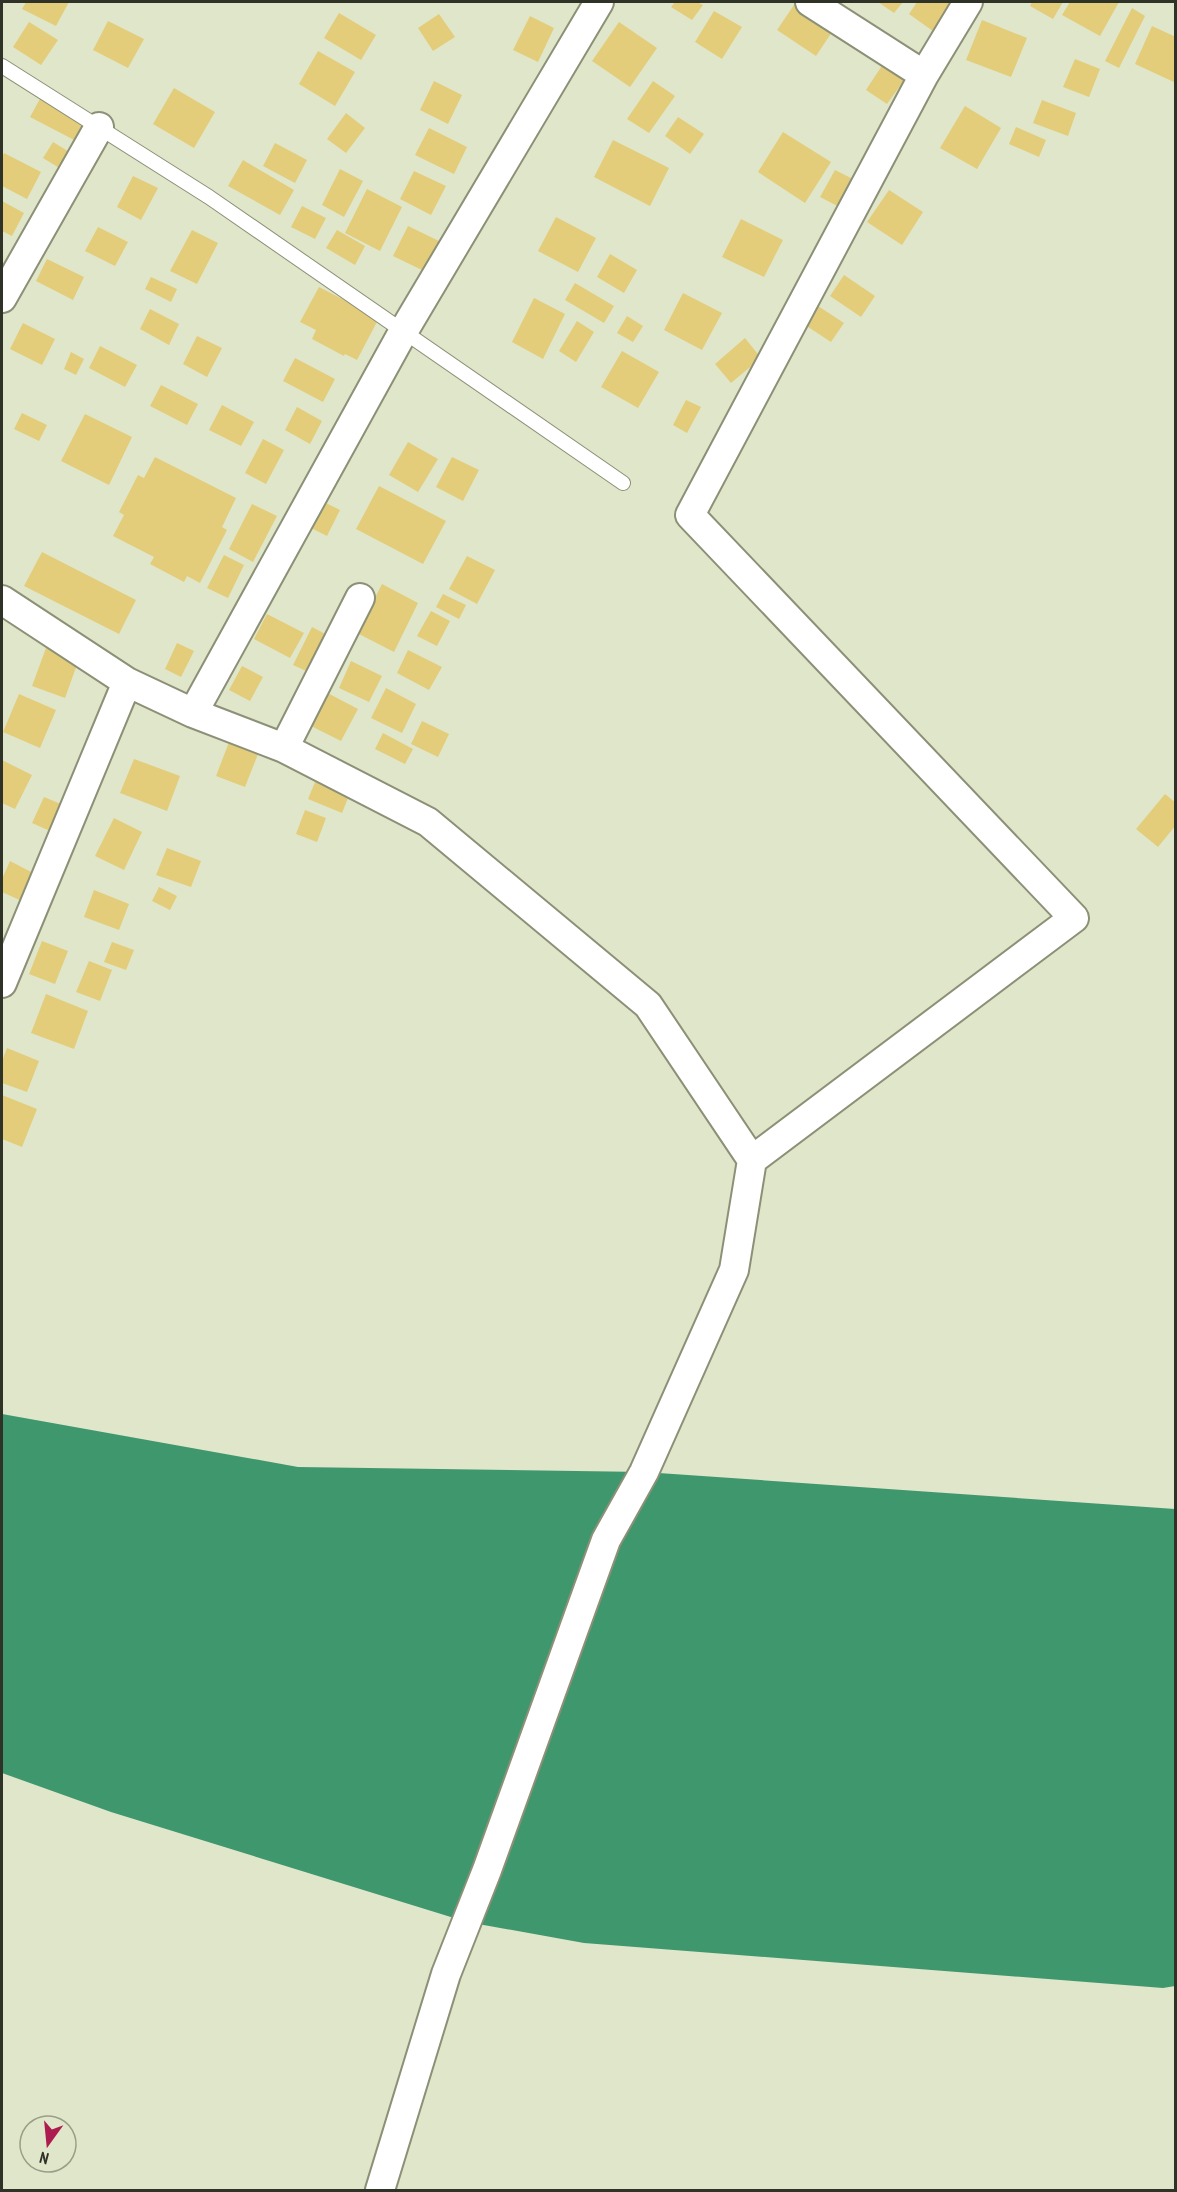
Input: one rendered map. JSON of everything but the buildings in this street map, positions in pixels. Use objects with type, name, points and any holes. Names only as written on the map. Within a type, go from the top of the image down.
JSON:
[{"type":"street","points":[[193,713],[403,332],[599,2]]},
{"type":"street","points":[[810,2],[924,75]]},
{"type":"street","points":[[752,1160],[1074,918],[690,514],[924,75],[968,2]]},
{"type":"street","points":[[2,298],[99,127]]},
{"type":"street","points":[[284,748],[360,598]]},
{"type":"street","points":[[2,600],[127,682],[193,713],[284,748],[428,822],[648,1005],[752,1160],[734,1270],[644,1472],[606,1540],[483,1881],[446,1974],[380,2190]]},
{"type":"street","points":[[2,983],[127,682]]},
{"type":"lane","points":[[2,66],[209,197],[623,483]]},
{"type":"shaded area","points":[[2,1414],[298,1467],[644,1472],[1175,1509],[1175,1986],[1163,1988],[584,1943],[467,1922],[111,1812],[2,1773]]}]
